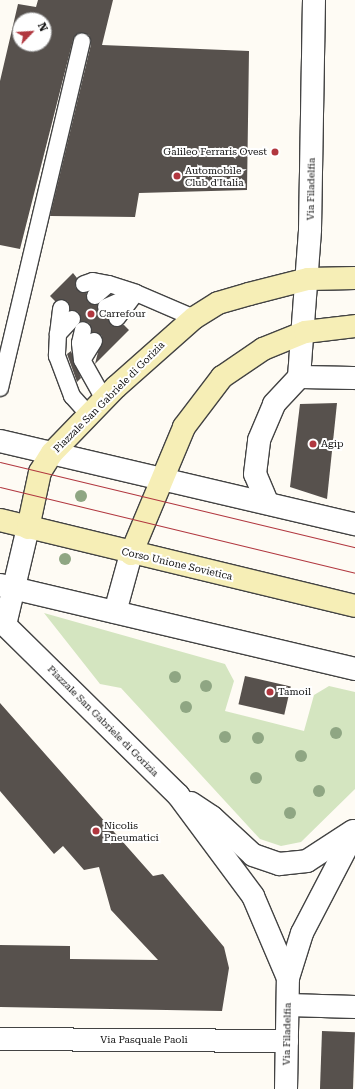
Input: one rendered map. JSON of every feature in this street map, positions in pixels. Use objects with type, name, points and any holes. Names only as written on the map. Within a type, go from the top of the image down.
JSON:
[{"type":"main road","name":"Piazzale San Gabriele di Gorizia","points":[[28,528],[40,472],[52,453],[104,399],[194,318],[218,304],[308,280],[355,278]]},
{"type":"main road","points":[[130,554],[160,479],[184,427],[222,377],[263,349],[305,332],[355,326]]},
{"type":"main road","name":"Corso Unione Sovietica","points":[[0,520],[130,554],[355,606]]},
{"type":"street","name":"Via Filadelfia","points":[[299,377],[305,332],[308,280],[314,0]]},
{"type":"street","points":[[267,502],[255,474],[259,440],[274,404],[299,377],[355,378]]},
{"type":"street","points":[[0,441],[160,479],[267,502],[355,524]]},
{"type":"street","name":"Piazzale San Gabriele di Gorizia","points":[[28,528],[7,586],[3,627],[178,794],[212,817],[253,855],[279,864],[307,861],[355,830]]},
{"type":"street","points":[[115,612],[130,554]]},
{"type":"street","points":[[7,586],[355,669]]},
{"type":"street","name":"Piazzale San Gabriele di Gorizia","points":[[178,794],[253,896],[288,978]]},
{"type":"street","name":"Piazzale San Gabriele di Gorizia","points":[[288,978],[302,933],[355,830]]},
{"type":"street","name":"Via Filadelfia","points":[[286,1089],[288,978]]},
{"type":"street","points":[[288,1005],[355,1007]]},
{"type":"street","name":"Via Pasquale Paoli","points":[[0,1039],[287,1040]]},
{"type":"lane","points":[[0,388],[82,42]]},
{"type":"lane","points":[[84,284],[93,281],[108,284],[136,293],[194,318]]},
{"type":"lane","points":[[108,284],[101,301],[136,293]]},
{"type":"lane","points":[[117,318],[136,293]]},
{"type":"lane","points":[[66,313],[58,334],[61,373],[72,396],[89,415]]},
{"type":"lane","points":[[89,336],[82,360],[104,399]]},
{"type":"green space","points":[[44,613],[225,664],[234,681],[225,711],[304,731],[314,695],[329,686],[355,692],[355,789],[301,842],[281,846],[260,839],[121,688],[100,684]]},
{"type":"building","points":[[38,0],[113,0],[102,45],[249,51],[247,190],[139,193],[135,217],[50,216],[91,44],[89,35],[80,33],[73,40],[20,249],[0,245],[0,81],[12,30],[12,52],[52,52],[52,12],[16,12],[18,4],[36,7]]},
{"type":"building","points":[[73,273],[77,278],[75,287],[86,293],[88,302],[97,305],[101,315],[108,316],[112,326],[124,325],[129,330],[95,364],[102,336],[92,332],[89,323],[81,321],[78,312],[70,310],[67,301],[55,301],[50,296]]},
{"type":"building","points":[[71,351],[81,378],[77,382],[67,354]]},
{"type":"building","points":[[337,403],[327,499],[290,487],[300,404]]},
{"type":"building","points":[[245,676],[291,687],[284,715],[238,704]]},
{"type":"building","points":[[0,703],[153,876],[163,874],[224,947],[229,968],[222,1011],[0,1007],[0,945],[70,946],[70,959],[158,960],[111,910],[99,867],[84,870],[63,846],[54,854],[0,791]]},
{"type":"building","points":[[322,1031],[355,1032],[353,1089],[320,1089]]},
{"type":"tram line","points":[[0,462],[355,547]]},
{"type":"tram line","points":[[0,487],[355,573]]},
{"type":"place","name":"Galileo Ferraris Ovest","points":[[275,152]]},
{"type":"place","name":"Automobile Club d'Italia","points":[[177,176]]},
{"type":"place","name":"Carrefour","points":[[91,314]]},
{"type":"place","name":"Agip","points":[[313,444]]},
{"type":"place","name":"Tamoil","points":[[270,692]]},
{"type":"place","name":"Nicolis Pneumatici","points":[[96,831]]}]
